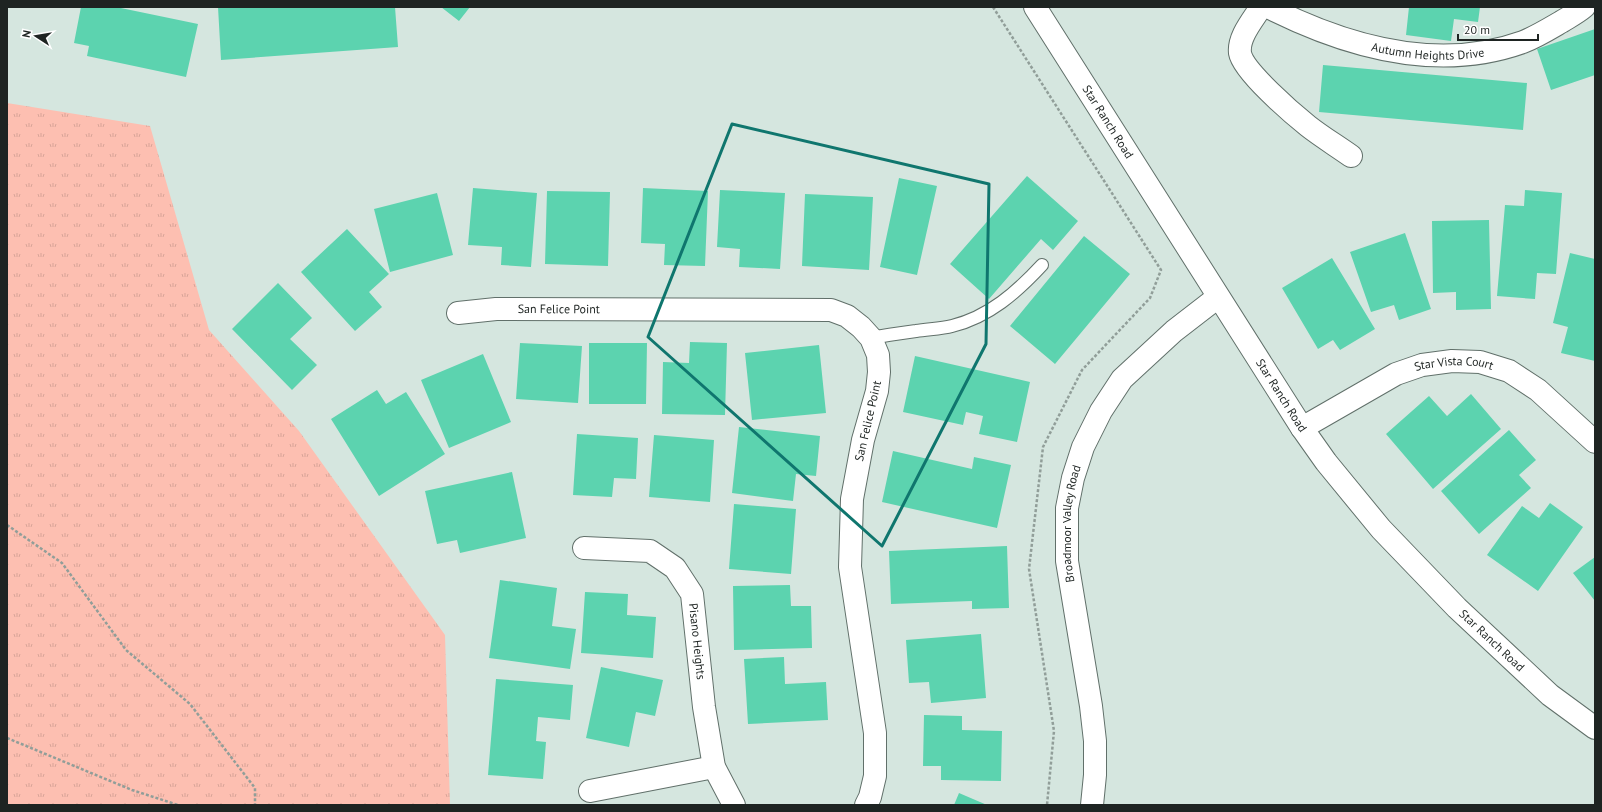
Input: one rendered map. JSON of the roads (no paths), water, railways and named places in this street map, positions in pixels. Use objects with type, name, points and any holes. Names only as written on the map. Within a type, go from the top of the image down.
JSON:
[{"type":"street","name":"Star Ranch Road","points":[[1035,7],[1218,297],[1302,428],[1326,462],[1381,529],[1452,602],[1550,695],[1595,728]]},
{"type":"street","points":[[1261,7],[1241,42],[1240,54],[1245,66],[1270,92],[1308,126],[1351,156]]},
{"type":"street","name":"Autumn Heights Drive","points":[[1268,7],[1300,23],[1337,38],[1373,48],[1443,57],[1486,53],[1524,42],[1551,28],[1584,7]]},
{"type":"street","name":"Broadmoor Valley Road","points":[[1092,805],[1095,775],[1094,734],[1091,706],[1067,561],[1067,508],[1073,478],[1083,447],[1101,411],[1122,379],[1174,331],[1218,297]]},
{"type":"street","name":"San Felice Point","points":[[458,313],[496,310],[831,310],[847,316],[861,327],[871,338],[878,355],[879,372],[877,391],[863,440],[852,499],[850,567],[875,733],[875,776],[870,797],[866,805]]},
{"type":"street","name":"Star Vista Court","points":[[1302,428],[1396,374],[1422,364],[1452,361],[1480,362],[1509,371],[1538,390],[1595,442]]},
{"type":"street","name":"Pisano Heights","points":[[584,548],[650,551],[675,568],[692,594],[704,707],[714,767],[734,805]]},
{"type":"street","points":[[590,791],[714,767]]},
{"type":"lane","points":[[871,338],[902,332],[951,326],[970,320],[994,308],[1026,282],[1042,265]]}]
